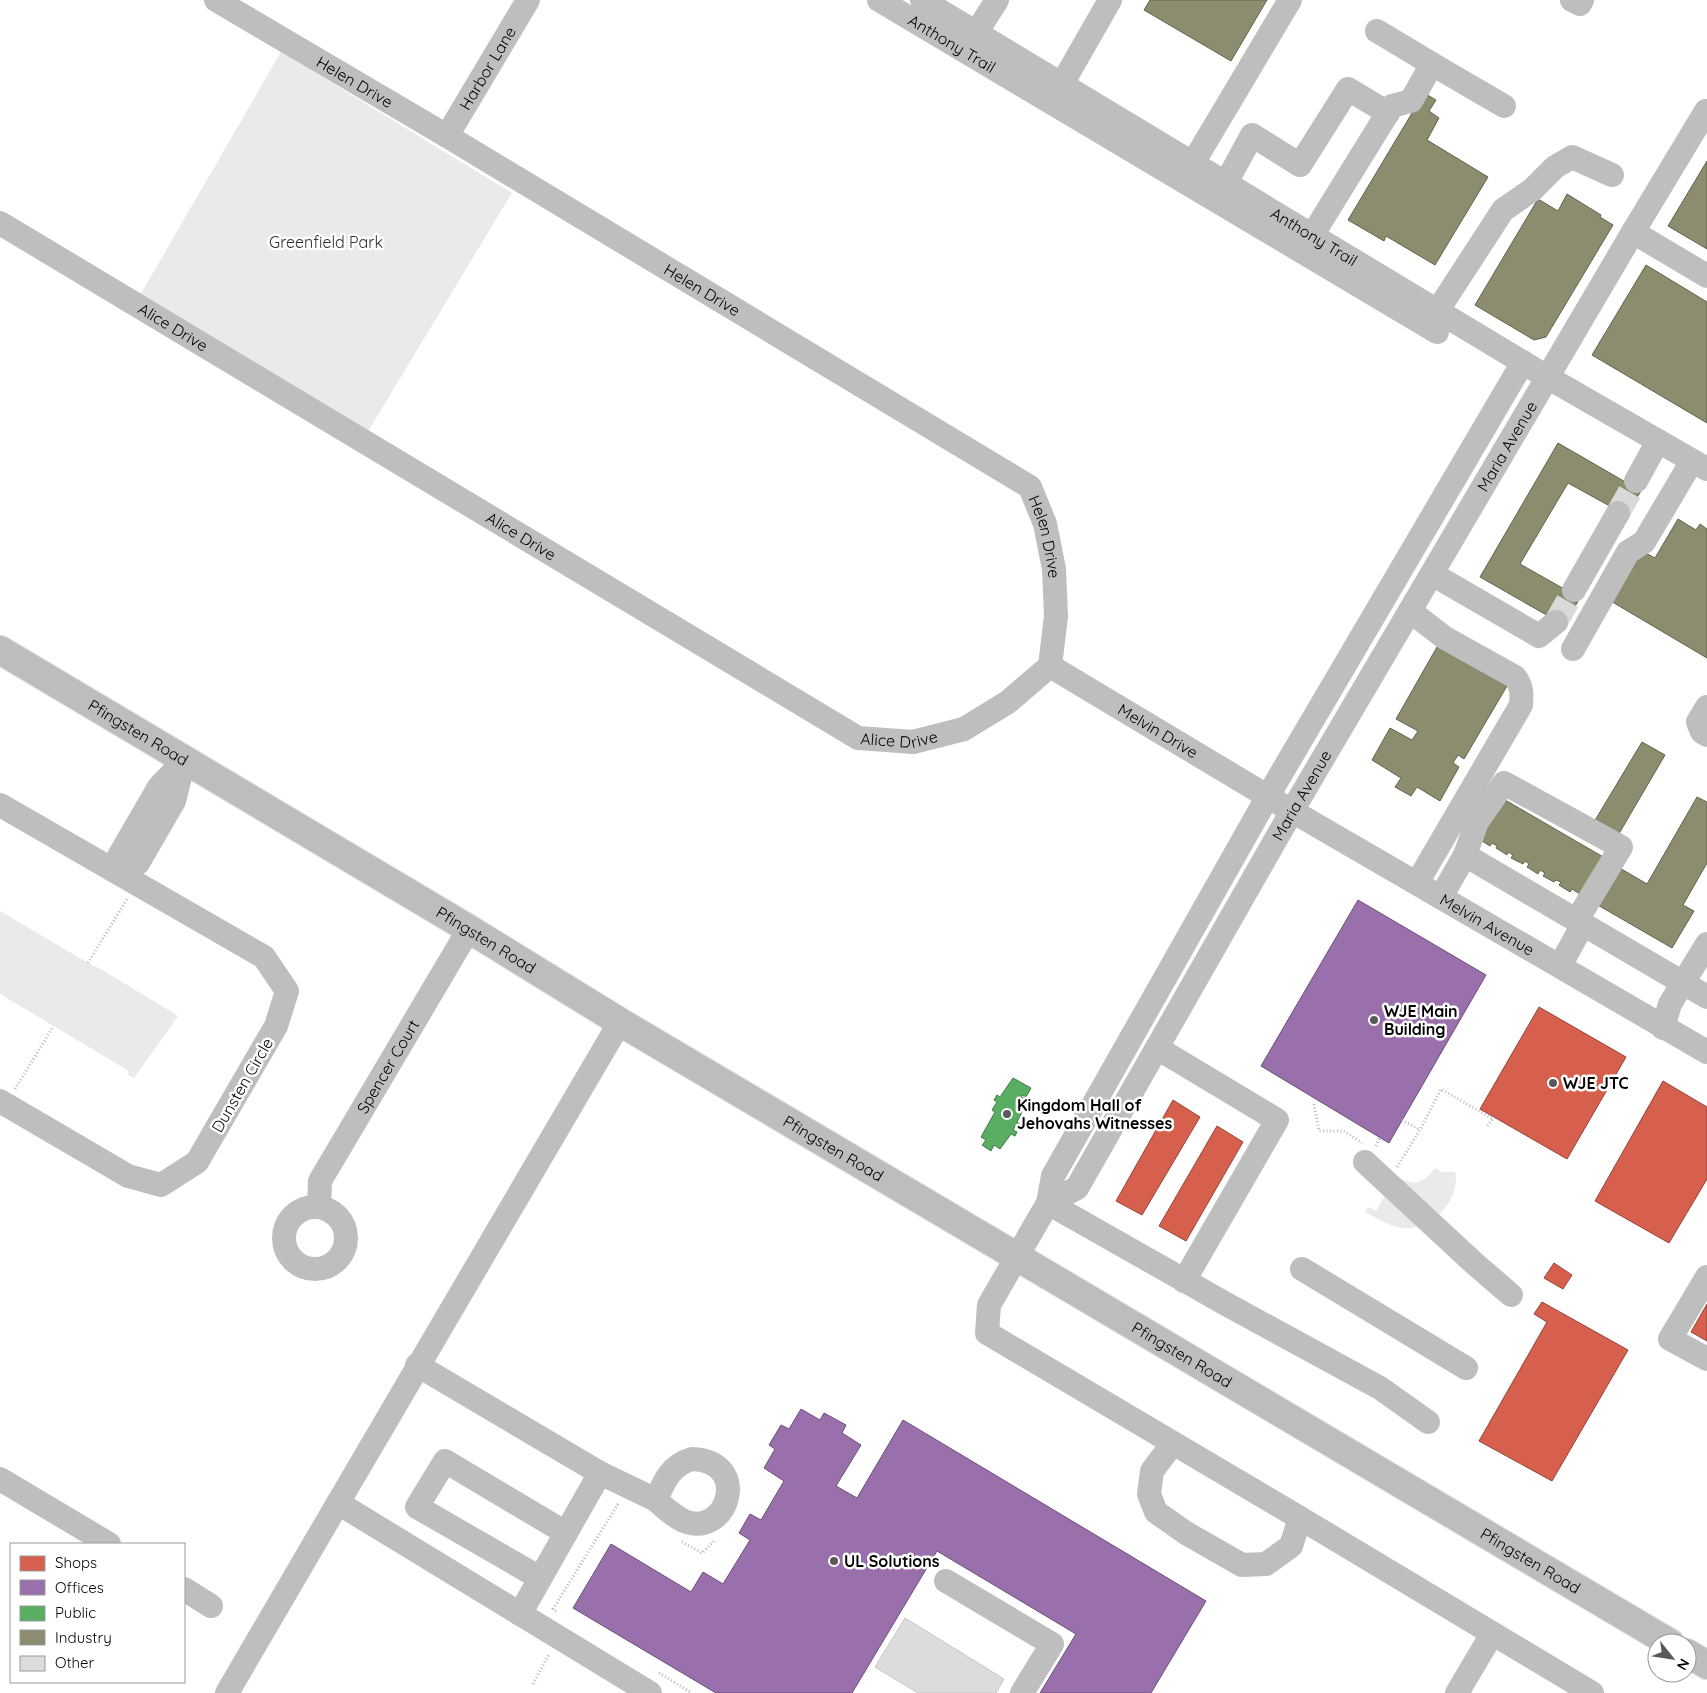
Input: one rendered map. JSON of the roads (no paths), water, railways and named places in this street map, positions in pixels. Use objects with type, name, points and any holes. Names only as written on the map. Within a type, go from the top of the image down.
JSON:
[{"type":"main road","name":"Pfingsten Road","points":[[0,650],[469,929],[620,1022],[1653,1633]]},
{"type":"street","name":"Helen Drive","points":[[216,0],[447,136],[1030,487],[1045,524],[1054,569],[1056,616],[1050,666]]},
{"type":"street","name":"Harbor Lane","points":[[447,136],[528,0]]},
{"type":"street","name":"Anthony Trail","points":[[879,0],[1308,244],[1438,321],[1523,362],[1700,465]]},
{"type":"street","name":"Anthony Trail","points":[[922,0],[947,6],[976,32],[1226,183],[1308,244]]},
{"type":"street","points":[[976,32],[997,0]]},
{"type":"street","points":[[1062,84],[1110,0]]},
{"type":"street","points":[[1193,163],[1290,0]]},
{"type":"street","points":[[1572,0],[1580,4],[1582,0]]},
{"type":"street","points":[[1377,31],[1504,106]]},
{"type":"street","points":[[1308,244],[1392,106],[1411,101],[1432,64]]},
{"type":"street","points":[[1226,183],[1252,135],[1300,165],[1348,89],[1388,113]]},
{"type":"street","name":"Maria Avenue","points":[[1048,1203],[1077,1188],[1292,811],[1633,232],[1707,112]]},
{"type":"street","points":[[1438,321],[1503,210],[1532,190],[1554,167],[1572,157],[1612,175]]},
{"type":"street","name":"Alice Drive","points":[[0,223],[858,738],[913,742],[964,729],[1008,702],[1050,666]]},
{"type":"street","points":[[1633,232],[1707,276]]},
{"type":"street","name":"Maria Avenue","points":[[1172,1443],[987,1333],[989,1305],[1048,1203],[1053,1176],[1268,796],[1523,362]]},
{"type":"street","points":[[1636,481],[1658,441]]},
{"type":"street","points":[[1573,649],[1628,552],[1644,542],[1700,465]]},
{"type":"street","points":[[1574,590],[1618,513]]},
{"type":"street","points":[[1432,574],[1539,636],[1556,622]]},
{"type":"street","points":[[1410,611],[1446,638],[1515,677],[1521,688],[1522,695],[1521,705],[1417,883]]},
{"type":"street","name":"Melvin Drive","points":[[1050,666],[1268,796]]},
{"type":"street","points":[[1707,706],[1698,722],[1702,732],[1707,735]]},
{"type":"street","points":[[128,878],[119,856],[159,787],[184,761]]},
{"type":"street","points":[[1441,897],[1466,855],[1477,822],[1504,783],[1621,847],[1580,922],[1560,966]]},
{"type":"street","name":"Melvin Avenue","points":[[1268,796],[1707,1052]]},
{"type":"street","name":"Dunsten Circle","points":[[0,805],[264,957],[287,991],[276,1026],[198,1162],[161,1184],[128,1176],[3,1102]]},
{"type":"street","points":[[1466,855],[1707,997]]},
{"type":"street","name":"Spencer Court","points":[[319,1207],[320,1181],[469,929]]},
{"type":"street","points":[[1663,1028],[1670,1004],[1707,944]]},
{"type":"street","points":[[227,1693],[620,1022]]},
{"type":"street","points":[[1157,1048],[1277,1120],[1184,1281]]},
{"type":"street","points":[[1369,1153],[1475,1264],[1511,1294]]},
{"type":"street","points":[[1048,1203],[1184,1281],[1380,1388],[1428,1422]]},
{"type":"street","points":[[1302,1270],[1466,1368]]},
{"type":"street","points":[[1707,1276],[1670,1339],[1707,1359]]},
{"type":"street","points":[[418,1366],[600,1473],[656,1500]]},
{"type":"street","points":[[1300,1518],[1291,1546],[1266,1564],[1242,1565],[1186,1533],[1156,1512],[1149,1494],[1152,1471],[1172,1443],[1300,1518],[1592,1693]]},
{"type":"street","points":[[540,1578],[417,1507],[445,1461],[566,1533]]},
{"type":"street","points":[[520,1614],[600,1473]]},
{"type":"street","points":[[0,1479],[107,1543]]},
{"type":"street","points":[[338,1503],[520,1614],[652,1682]]},
{"type":"street","points":[[946,1581],[1052,1644],[1022,1693]]},
{"type":"street","points":[[185,1590],[211,1606]]},
{"type":"street","points":[[1457,1693],[1492,1634]]},
{"type":"tunnel","points":[[1618,513],[1636,481]]},
{"type":"tunnel","points":[[1556,622],[1574,590]]},
{"type":"place","name":"WJE Main Building","points":[[1374,1020]]},
{"type":"place","name":"WJE JTC","points":[[1553,1083]]},
{"type":"place","name":"Kingdom Hall of Jehovahs Witnesses","points":[[1007,1114]]},
{"type":"place","name":"UL Solutions","points":[[834,1561]]},
{"type":"park label","name":"Greenfield Park","points":[[326,242]]}]
